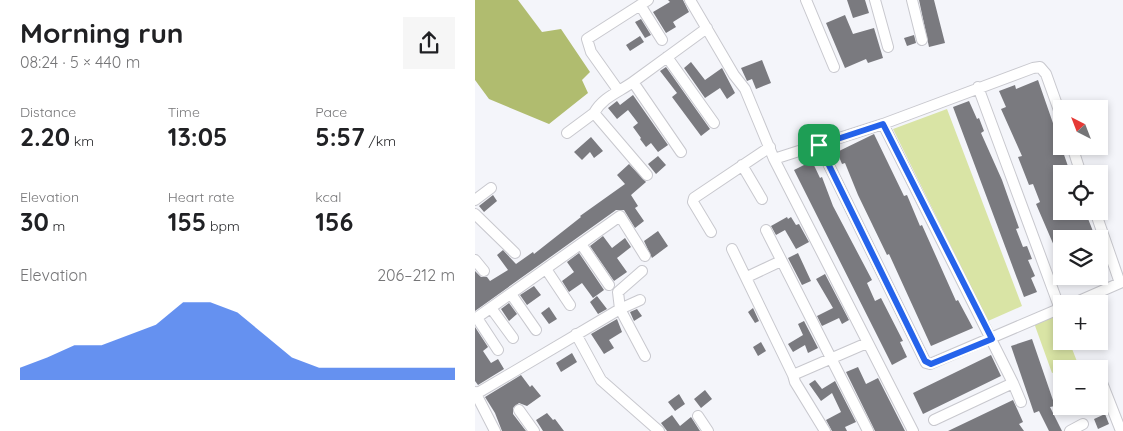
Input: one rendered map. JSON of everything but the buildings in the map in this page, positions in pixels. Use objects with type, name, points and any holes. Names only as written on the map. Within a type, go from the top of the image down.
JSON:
[{"type":"street","points":[[690,0],[734,75],[745,90],[775,159],[913,431]]},
{"type":"street","points":[[807,0],[834,66]]},
{"type":"street","points":[[875,0],[888,47]]},
{"type":"street","points":[[913,0],[922,40]]},
{"type":"street","points":[[618,90],[591,52],[587,39],[644,2],[662,40]]},
{"type":"street","points":[[567,133],[594,113],[598,106],[618,90],[633,82],[707,28]]},
{"type":"street","points":[[667,57],[714,123]]},
{"type":"street","points":[[775,159],[883,124],[1040,67],[1046,74],[1055,100]]},
{"type":"street","points":[[633,82],[681,152]]},
{"type":"street","points":[[978,88],[1056,295]]},
{"type":"street","points":[[594,113],[647,174]]},
{"type":"street","points":[[883,124],[992,339],[1021,402]]},
{"type":"street","points":[[819,145],[925,361],[931,364],[1053,312]]},
{"type":"street","points":[[711,232],[693,202],[694,198],[770,147]]},
{"type":"street","points":[[742,165],[762,199]]},
{"type":"street","points":[[475,200],[491,188]]},
{"type":"street","points":[[475,214],[515,253]]},
{"type":"street","points":[[498,350],[476,319],[620,216],[645,256]]},
{"type":"street","points":[[1092,295],[1121,282],[1098,220]]},
{"type":"street","points":[[766,230],[868,431]]},
{"type":"street","points":[[581,244],[609,285]]},
{"type":"street","points":[[732,249],[747,277],[795,382],[825,431]]},
{"type":"street","points":[[475,260],[484,270]]},
{"type":"street","points":[[747,277],[781,261]]},
{"type":"street","points":[[546,269],[570,305]]},
{"type":"street","points":[[642,272],[618,292],[620,309],[645,356]]},
{"type":"street","points":[[511,294],[536,330]]},
{"type":"street","points":[[495,431],[475,393],[575,334],[640,300]]},
{"type":"street","points":[[491,308],[513,338]]},
{"type":"street","points":[[575,334],[601,380],[659,431]]},
{"type":"street","points":[[793,375],[867,343]]},
{"type":"street","points":[[934,420],[1013,383]]},
{"type":"street","points":[[1108,398],[1121,431]]},
{"type":"street","points":[[519,410],[535,431]]},
{"type":"street","points":[[698,416],[709,431]]},
{"type":"street","points":[[1070,431],[1083,424]]},
{"type":"green space","points":[[475,0],[518,0],[542,32],[561,29],[590,72],[582,80],[588,93],[549,124],[489,99],[475,80]]},
{"type":"green space","points":[[947,109],[1022,306],[988,321],[893,129]]},
{"type":"green space","points":[[1053,316],[1053,350],[1073,350],[1076,360],[1053,360],[1052,373],[1034,323]]},
{"type":"route","points":[[883,124],[992,339],[931,364],[926,363],[819,145],[883,124]]}]
